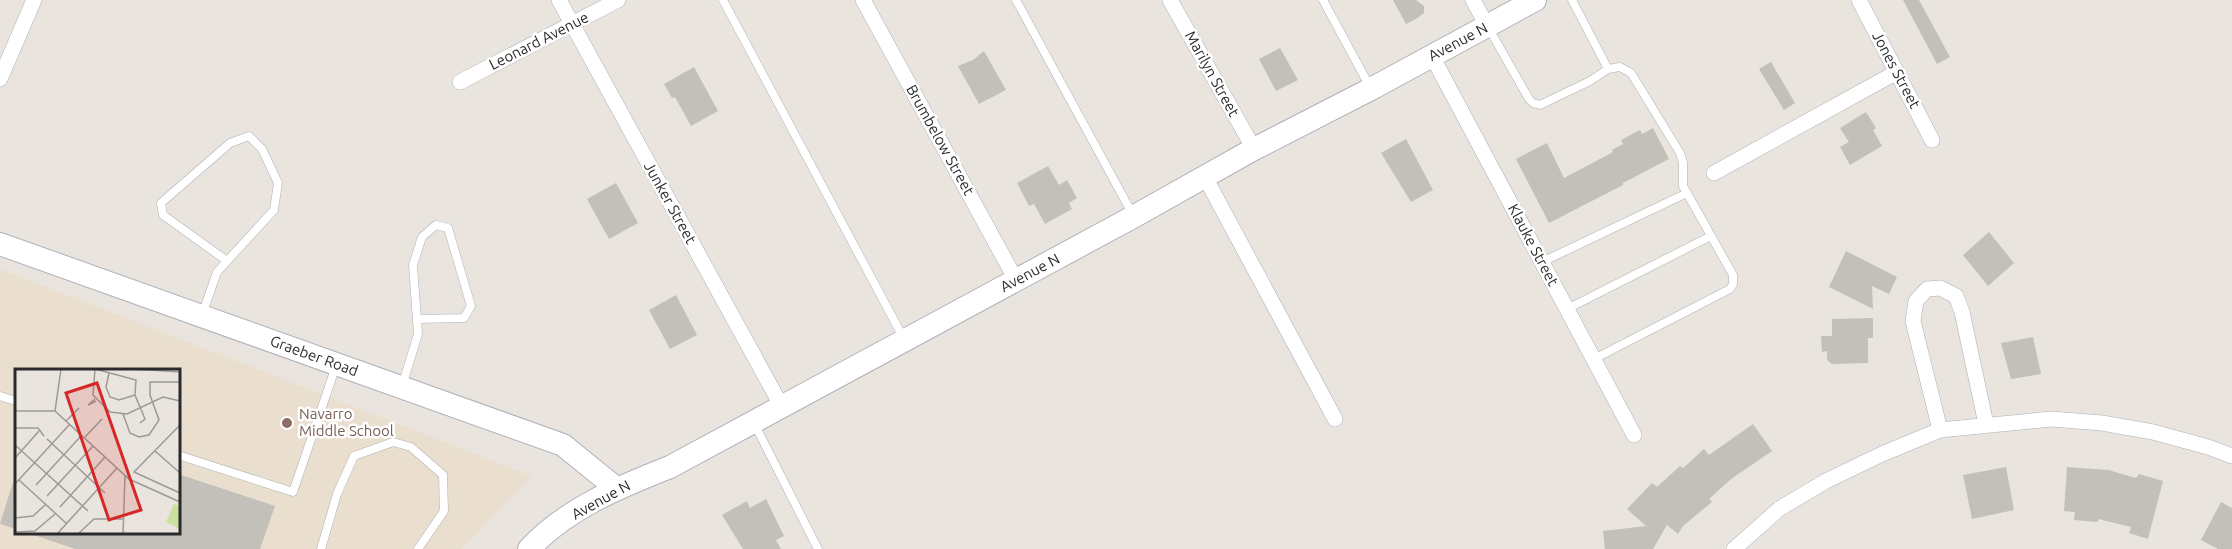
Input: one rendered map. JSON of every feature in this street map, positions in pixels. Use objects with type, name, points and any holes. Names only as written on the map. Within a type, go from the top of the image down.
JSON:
[{"type":"street","points":[[0,79],[34,0]]},
{"type":"street","name":"Junker Street","points":[[559,0],[782,406]]},
{"type":"street","name":"Leonard Avenue","points":[[460,82],[618,0]]},
{"type":"street","name":"Brumbelow Street","points":[[863,0],[1016,280]]},
{"type":"street","name":"Marilyn Street","points":[[1170,0],[1254,149]]},
{"type":"street","points":[[1473,0],[1487,26]]},
{"type":"street","name":"Avenue N","points":[[529,549],[546,531],[616,489],[670,467],[1133,217],[1254,149],[1535,0]]},
{"type":"street","name":"Jones Street","points":[[1859,0],[1932,140]]},
{"type":"street","name":"Klauke Street","points":[[1432,56],[1634,435]]},
{"type":"street","points":[[1714,172],[1897,72]]},
{"type":"street","points":[[1205,177],[1335,419]]},
{"type":"street","name":"Graeber Road","points":[[0,244],[563,445],[616,489]]},
{"type":"street","points":[[1940,430],[1913,321],[1916,301],[1928,290],[1940,288],[1956,296],[1962,312],[1986,424]]},
{"type":"street","points":[[1734,549],[1779,509],[1826,481],[1940,430],[2051,419],[2102,423],[2153,432],[2232,456]]},
{"type":"lane","points":[[723,0],[905,340]]},
{"type":"lane","points":[[1016,0],[1133,217]]},
{"type":"lane","points":[[1323,0],[1371,88]]},
{"type":"lane","points":[[1572,0],[1608,69]]},
{"type":"lane","points":[[1487,26],[1533,103],[1540,105],[1590,81],[1608,69],[1620,67],[1631,73],[1680,153],[1683,163],[1683,186],[1733,275],[1730,289],[1593,359]]},
{"type":"lane","points":[[202,316],[217,272],[274,210],[278,183],[262,149],[249,136],[230,142],[161,203],[163,215],[226,261]]},
{"type":"lane","points":[[1542,262],[1687,194]]},
{"type":"lane","points":[[402,388],[418,333],[413,265],[422,237],[436,225],[448,228],[471,306],[464,318],[417,319]]},
{"type":"lane","points":[[1567,309],[1711,236]]},
{"type":"lane","points":[[180,456],[293,492],[336,364]]},
{"type":"lane","points":[[0,396],[15,402]]},
{"type":"lane","points":[[754,422],[818,549]]},
{"type":"lane","points":[[321,549],[337,494],[354,456],[393,442],[411,447],[443,475],[444,511],[417,549]]},
{"type":"shaded area","name":"Navarro Middle School","points":[[0,269],[532,476],[461,549],[0,549]]},
{"type":"building","points":[[1393,0],[1416,0],[1424,6],[1424,13],[1406,24]]},
{"type":"building","points":[[1903,0],[1919,0],[1950,57],[1937,64]]},
{"type":"building","points":[[1280,48],[1298,80],[1276,91],[1259,59]]},
{"type":"building","points":[[984,51],[1006,90],[979,104],[958,66],[973,60]]},
{"type":"building","points":[[1771,62],[1795,103],[1784,110],[1759,69]]},
{"type":"building","points":[[694,67],[718,111],[691,126],[675,97],[672,98],[664,84]]},
{"type":"building","points":[[1866,112],[1876,128],[1873,130],[1882,146],[1850,165],[1840,147],[1849,142],[1840,128]]},
{"type":"building","points":[[1653,128],[1669,159],[1549,223],[1516,159],[1547,143],[1564,178],[1613,152],[1612,150],[1623,144],[1621,140],[1640,130],[1642,134]]},
{"type":"building","points":[[1406,139],[1433,190],[1411,202],[1381,153]]},
{"type":"building","points":[[1048,166],[1059,185],[1067,180],[1077,198],[1069,203],[1072,209],[1045,224],[1034,204],[1029,206],[1017,183]]},
{"type":"building","points":[[616,183],[638,223],[609,239],[587,199]]},
{"type":"building","points":[[1989,232],[2014,263],[1988,286],[1963,255]]},
{"type":"building","points":[[1846,251],[1897,277],[1889,294],[1872,286],[1873,309],[1829,287]]},
{"type":"building","points":[[676,295],[697,335],[670,349],[649,310]]},
{"type":"building","points":[[1873,318],[1873,338],[1868,338],[1868,363],[1832,364],[1827,360],[1827,351],[1822,352],[1821,336],[1832,336],[1832,319]]},
{"type":"building","points":[[2033,337],[2041,374],[2011,379],[2001,343]]},
{"type":"building","points":[[1753,424],[1772,451],[1731,479],[1709,499],[1712,502],[1683,526],[1678,534],[1667,525],[1653,549],[1605,549],[1603,531],[1646,526],[1627,509],[1652,483],[1657,487],[1680,466],[1683,468],[1704,449],[1709,455]]},
{"type":"building","points":[[2006,467],[2014,510],[1972,519],[1963,475]]},
{"type":"building","points":[[2067,467],[2108,470],[2136,478],[2139,474],[2163,481],[2148,539],[2129,533],[2131,527],[2098,519],[2098,522],[2074,520],[2075,512],[2064,511]]},
{"type":"building","points":[[180,475],[275,506],[260,549],[75,549],[34,535],[180,534]]},
{"type":"building","points":[[13,482],[15,483],[15,529],[0,524]]},
{"type":"building","points":[[766,499],[784,536],[776,540],[781,549],[743,549],[722,515],[747,501],[750,508]]},
{"type":"building","points":[[2221,502],[2232,508],[2232,549],[2218,549],[2201,540]]},
{"type":"place","name":"Navarro Middle School","points":[[287,423]]}]
